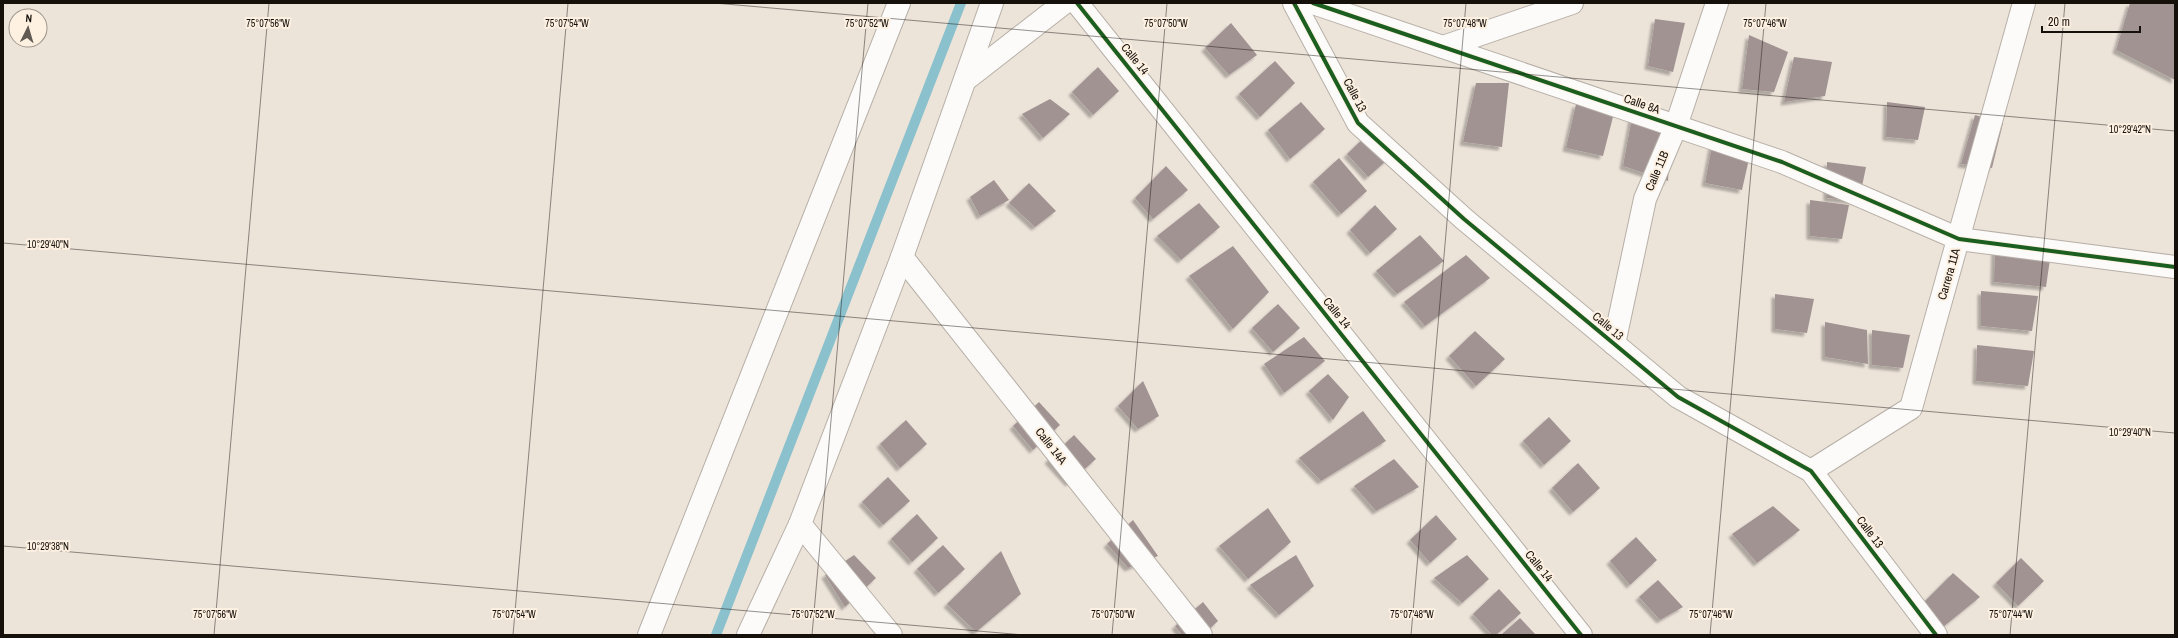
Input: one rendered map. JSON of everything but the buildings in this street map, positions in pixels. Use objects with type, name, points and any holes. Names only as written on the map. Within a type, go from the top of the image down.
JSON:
[{"type":"street","points":[[649,635],[899,3]]},
{"type":"street","points":[[748,635],[800,524],[902,257],[992,3]]},
{"type":"street","points":[[965,80],[1064,3]]},
{"type":"street","name":"Calle 14","points":[[1077,3],[1581,635]]},
{"type":"street","name":"Calle 13","points":[[1294,3],[1358,123],[1464,219],[1678,397],[1811,471],[1936,635]]},
{"type":"street","name":"Calle 8A","points":[[1313,3],[1782,162],[1959,239],[2175,267]]},
{"type":"street","points":[[1443,47],[1572,3]]},
{"type":"street","name":"Calle 11B","points":[[1614,344],[1645,199],[1676,126],[1717,3]]},
{"type":"street","name":"Carrera 11A","points":[[1811,471],[1911,408],[2024,3]]},
{"type":"street","name":"Calle 14A","points":[[902,257],[1201,635]]},
{"type":"street","points":[[800,524],[891,635]]},
{"type":"waterway","points":[[716,635],[961,3]]},
{"type":"cycle path","points":[[1077,3],[1581,635]]},
{"type":"cycle path","points":[[1294,3],[1358,123],[1464,219],[1678,397],[1811,471],[1936,635]]},
{"type":"cycle path","points":[[1313,3],[1782,162],[1959,239],[2175,267]]}]
